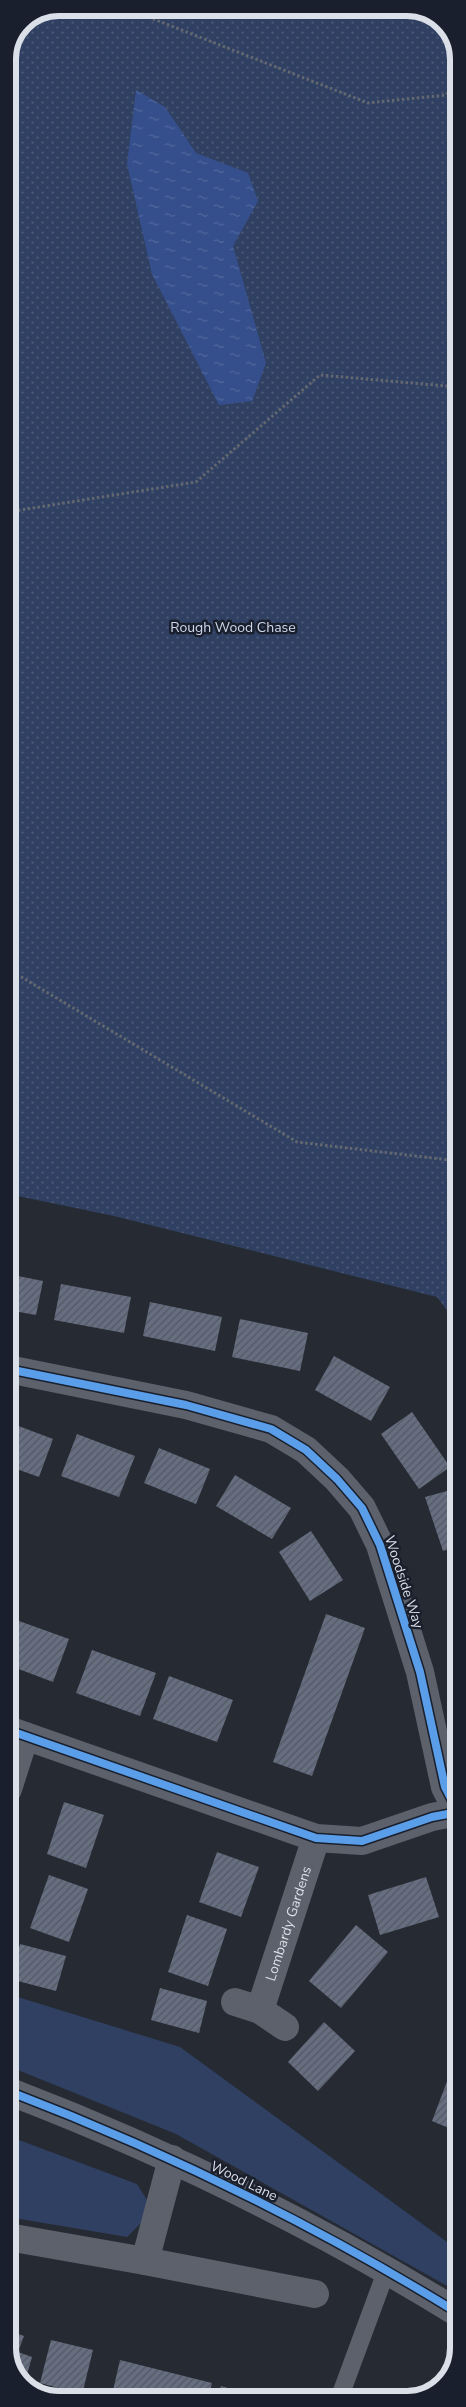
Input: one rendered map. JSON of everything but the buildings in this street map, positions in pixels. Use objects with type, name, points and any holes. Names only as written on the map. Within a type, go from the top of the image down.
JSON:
[{"type":"street","name":"Woodside Way","points":[[17,1371],[186,1405],[271,1429],[306,1450],[337,1479],[362,1508],[380,1544],[420,1672],[445,1787],[450,1796]]},
{"type":"street","name":"Woodside Way","points":[[17,1733],[316,1838],[362,1841],[432,1817],[450,1814]]},
{"type":"street","name":"Lombardy Gardens","points":[[285,2027],[247,2006],[316,1838]]},
{"type":"street","name":"Wood Lane","points":[[17,2094],[82,2119],[172,2159],[288,2216],[388,2269],[450,2308]]},
{"type":"street","points":[[145,2261],[172,2159]]},
{"type":"street","points":[[17,2239],[315,2294]]},
{"type":"lane","points":[[342,2390],[388,2269]]},
{"type":"path","points":[[146,16],[368,103],[446,95],[449,91]]},
{"type":"path","points":[[16,511],[196,482],[320,375],[449,386]]},
{"type":"path","points":[[16,974],[298,1142],[449,1160]]},
{"type":"green space","name":"Rough Wood Chase","points":[[60,16],[409,16],[418,18],[433,25],[441,33],[449,54],[450,1314],[437,1297],[114,1216],[16,1196],[17,51],[29,29],[43,20]]},
{"type":"green space","points":[[17,1997],[180,2047],[450,2244],[450,2288],[176,2134],[17,2070]]},
{"type":"green space","points":[[17,2139],[137,2184],[147,2200],[143,2221],[127,2237],[17,2219]]},
{"type":"water","points":[[136,90],[165,107],[196,153],[248,173],[258,201],[233,246],[266,363],[252,401],[219,405],[152,274],[127,164]]},
{"type":"cycle path","points":[[17,1371],[186,1405],[271,1429],[306,1450],[337,1479],[362,1508],[380,1545],[420,1672],[445,1787],[450,1796]]},
{"type":"cycle path","points":[[17,1733],[316,1838],[362,1841],[432,1817],[450,1814]]},
{"type":"cycle path","points":[[17,2094],[182,2164],[294,2220],[450,2308]]}]
